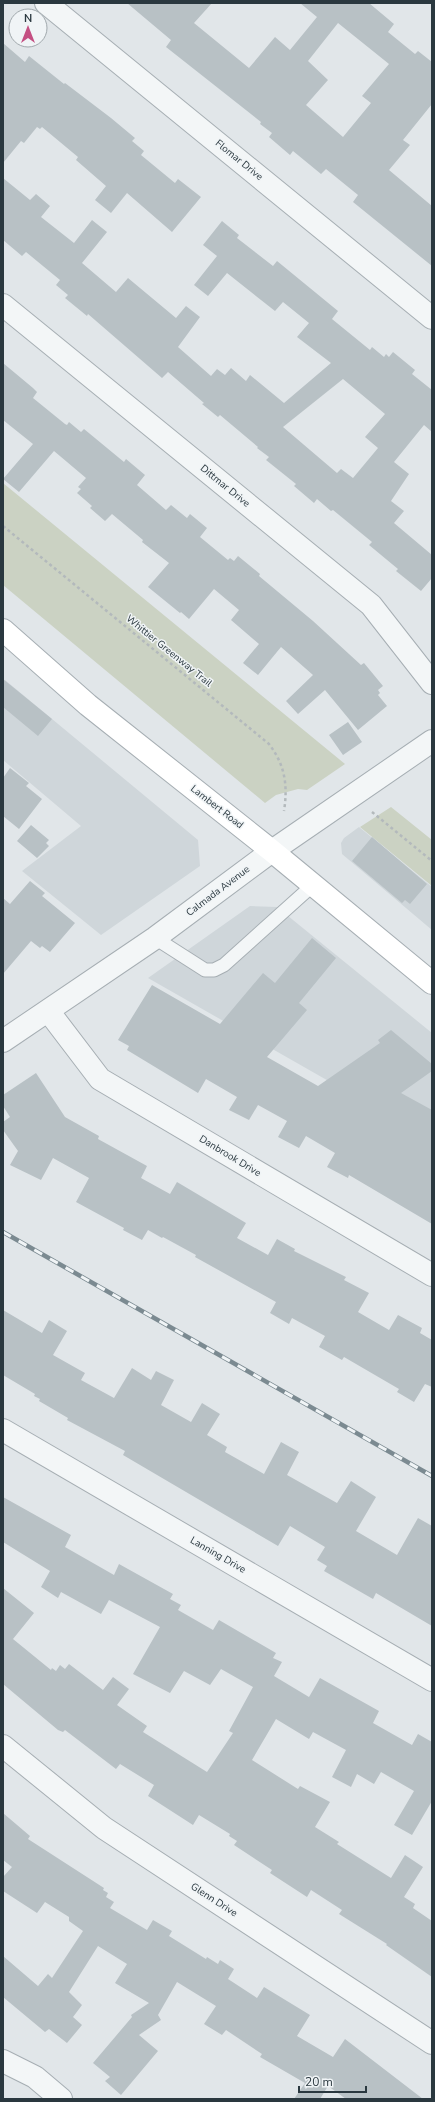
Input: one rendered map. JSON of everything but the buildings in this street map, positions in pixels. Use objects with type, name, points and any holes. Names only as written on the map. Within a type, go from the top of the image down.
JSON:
[{"type":"main road","name":"Lambert Road","points":[[3,630],[88,705],[272,850],[432,983]]},
{"type":"street","name":"Flomar Drive","points":[[46,3],[432,318]]},
{"type":"street","name":"Dittmar Drive","points":[[3,305],[371,604],[432,683]]},
{"type":"street","name":"Calmada Avenue","points":[[3,1041],[49,1012],[155,938],[272,850],[432,741]]},
{"type":"street","name":"Danbrook Drive","points":[[49,1012],[100,1079],[432,1275]]},
{"type":"street","name":"Lanning Drive","points":[[3,1430],[432,1680]]},
{"type":"street","name":"Glenn Drive","points":[[3,1746],[104,1828],[432,2043]]},
{"type":"street","points":[[3,2060],[35,2077],[61,2099]]},
{"type":"lane","points":[[155,938],[205,970],[214,970],[224,965],[313,884]]},
{"type":"path","name":"Whittier Greenway Trail","points":[[3,526],[269,744],[278,756],[284,771],[286,798],[284,811]]},
{"type":"path","points":[[372,812],[432,861]]},
{"type":"shaded area","points":[[5,680],[198,840],[200,866],[101,935],[22,871],[81,826],[3,760],[3,684]]},
{"type":"shaded area","points":[[359,827],[432,887],[432,930],[342,854],[341,843],[344,838]]},
{"type":"shaded area","points":[[250,906],[277,907],[432,1033],[432,1140],[148,978]]},
{"type":"green space","points":[[3,483],[345,764],[307,790],[298,789],[276,795],[265,803],[3,585]]},
{"type":"green space","points":[[391,807],[432,840],[432,886],[360,827]]},
{"type":"railway","points":[[3,1232],[432,1476]]}]
